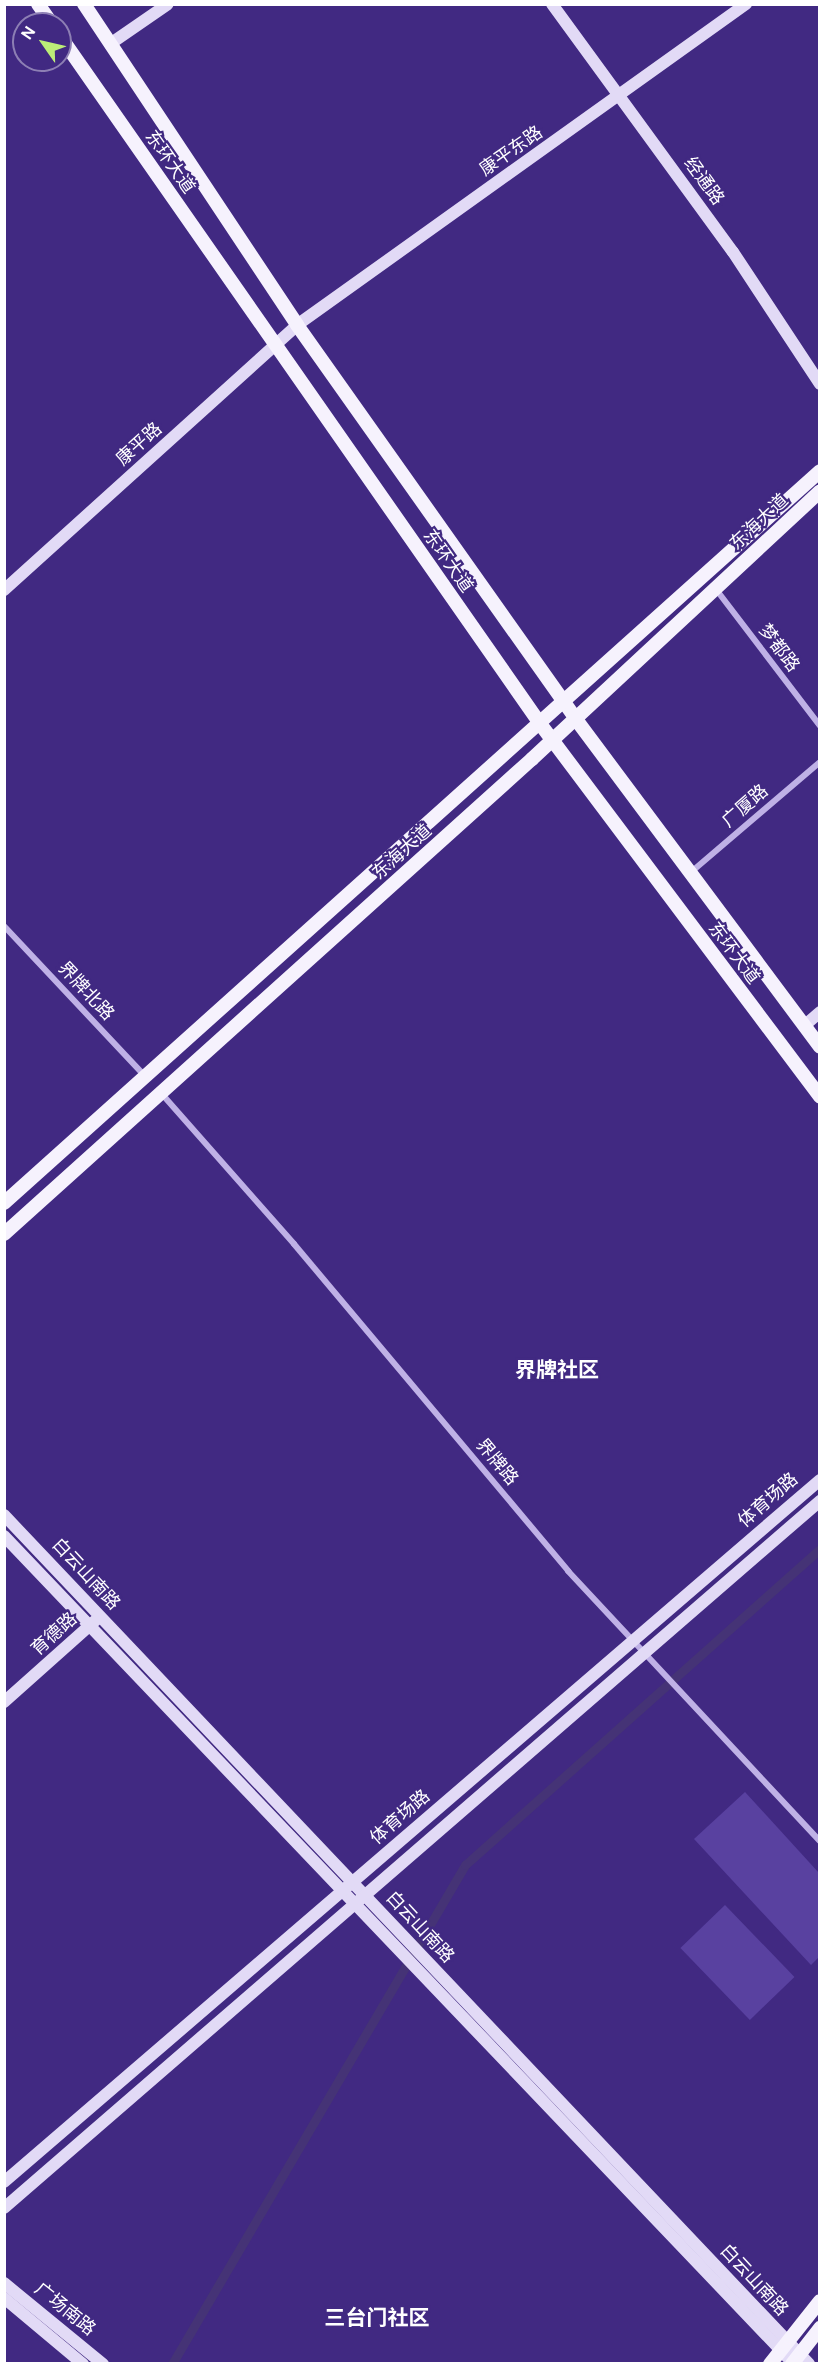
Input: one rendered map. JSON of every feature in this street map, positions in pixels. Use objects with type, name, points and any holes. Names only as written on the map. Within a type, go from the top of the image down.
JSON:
[{"type":"main road","name":"东环大道","points":[[84,4],[297,325],[575,718],[819,1047]]},
{"type":"main road","points":[[110,44],[168,4]]},
{"type":"main road","name":"经通路","points":[[552,4],[733,252],[819,384]]},
{"type":"main road","name":"康平东路","points":[[297,325],[746,4]]},
{"type":"main road","name":"东环大道","points":[[72,53],[552,740],[819,1097]]},
{"type":"main road","name":"康平路","points":[[4,590],[297,325]]},
{"type":"main road","name":"东海大道","points":[[4,1203],[565,703],[819,471]]},
{"type":"main road","name":"东海大道","points":[[4,1234],[552,740],[819,490]]},
{"type":"main road","points":[[804,1026],[819,1012]]},
{"type":"main road","name":"体育场路","points":[[4,2182],[819,1480]]},
{"type":"main road","name":"体育场路","points":[[4,2208],[642,1652],[819,1501]]},
{"type":"main road","name":"白云山南路","points":[[4,1515],[359,1898],[797,2361]]},
{"type":"main road","name":"白云山南路","points":[[4,1536],[90,1626],[349,1886]]},
{"type":"main road","name":"育德路","points":[[4,1702],[100,1616]]},
{"type":"main road","name":"广场南路","points":[[4,2283],[103,2364]]},
{"type":"main road","name":"广场南路","points":[[4,2298],[83,2364]]},
{"type":"main road","points":[[770,2364],[819,2301]]},
{"type":"main road","points":[[797,2361],[819,2328]]},
{"type":"street","name":"梦都路","points":[[715,588],[819,726]]},
{"type":"street","name":"广厦路","points":[[690,874],[819,762]]},
{"type":"street","name":"界牌北路","points":[[4,926],[146,1076]]},
{"type":"street","name":"界牌路","points":[[161,1093],[632,1641],[819,1841]]},
{"type":"shaded area","points":[[745,1792],[819,1873],[819,1957],[811,1965],[694,1839]]},
{"type":"shaded area","points":[[725,1905],[794,1977],[750,2020],[680,1948]]},
{"type":"waterway","points":[[172,2364],[465,1865],[820,1549]]},
{"type":"district","name":"界牌社区","points":[[557,1370]]},
{"type":"district","name":"三台门社区","points":[[377,2318]]}]
